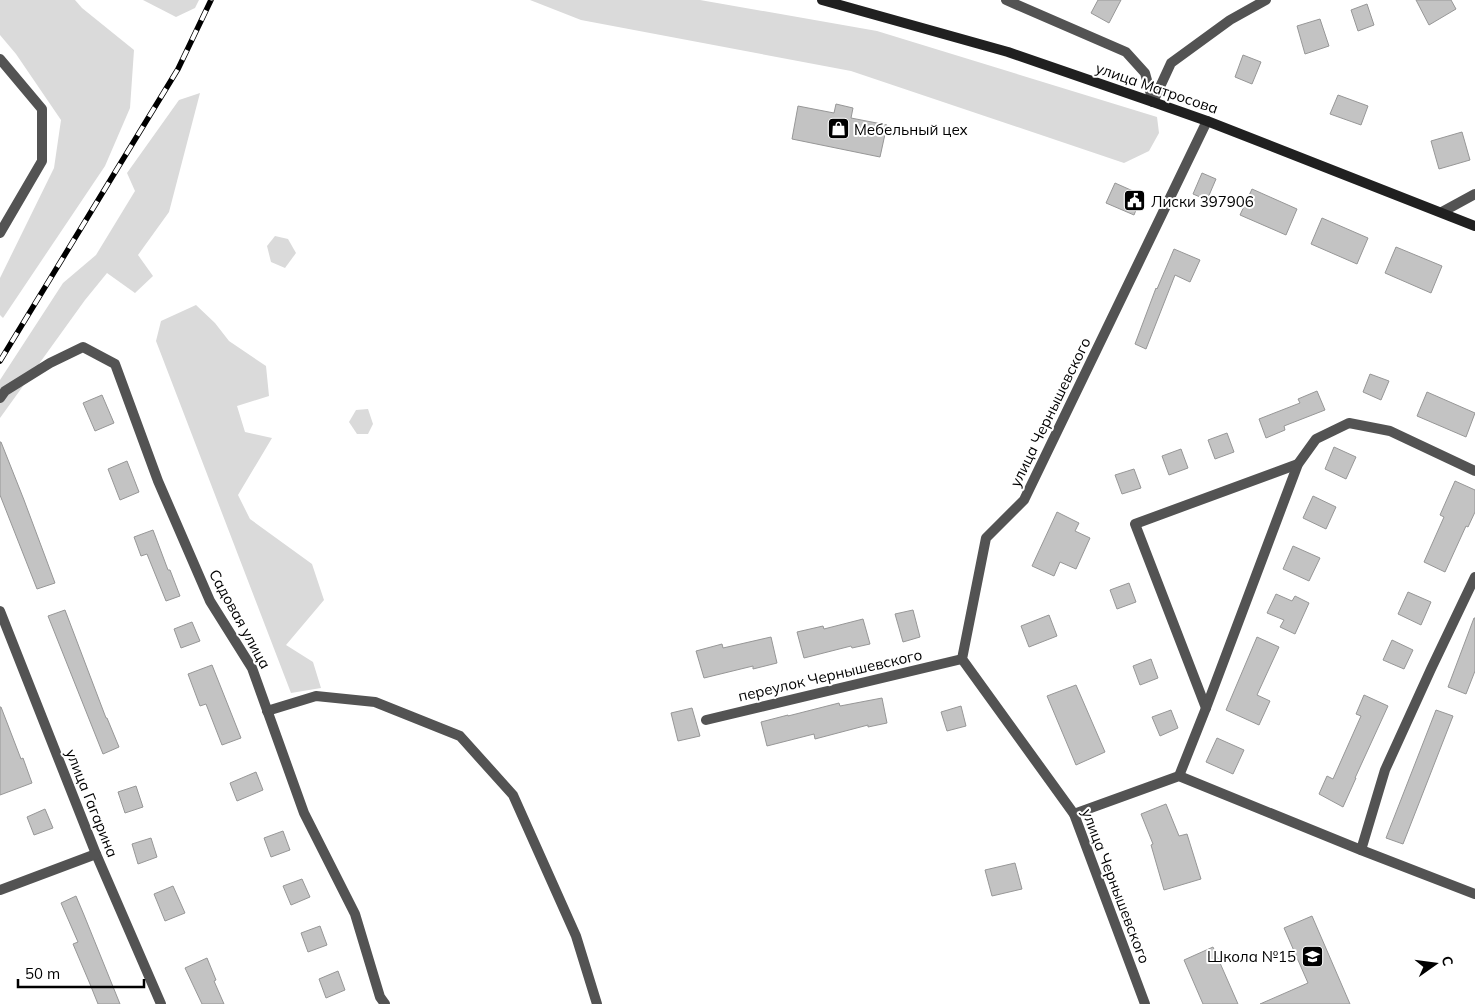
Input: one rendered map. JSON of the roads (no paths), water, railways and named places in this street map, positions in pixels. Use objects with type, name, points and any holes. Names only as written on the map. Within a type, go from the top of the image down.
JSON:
[{"type":"main road","name":"улица Матросова","points":[[822,0],[1008,52],[1153,102],[1207,121],[1475,226]]},
{"type":"street","points":[[1006,0],[1126,52],[1146,73],[1153,102]]},
{"type":"street","points":[[1153,102],[1171,63],[1230,20],[1266,0]]},
{"type":"street","points":[[0,59],[42,109],[42,161],[0,233]]},
{"type":"street","name":"улица Чернышевского","points":[[1145,1004],[1074,814],[962,659],[986,538],[1024,500],[1207,121]]},
{"type":"street","points":[[1442,212],[1475,194]]},
{"type":"street","name":"Садовая улица","points":[[0,398],[5,390],[50,362],[83,347],[115,364],[158,481],[210,601],[252,668],[304,813],[356,914],[380,997],[385,1004]]},
{"type":"street","points":[[1179,776],[1298,464],[1316,439],[1349,423],[1390,431],[1475,471]]},
{"type":"street","points":[[1206,708],[1135,524],[1298,464]]},
{"type":"street","points":[[1361,850],[1386,770],[1475,577]]},
{"type":"street","name":"улица Гагарина","points":[[0,611],[96,854],[160,1004]]},
{"type":"street","name":"переулок Чернышевского","points":[[706,720],[962,659]]},
{"type":"street","points":[[267,711],[316,696],[375,702],[460,736],[513,795],[576,936],[597,1004]]},
{"type":"street","points":[[1074,814],[1179,776],[1475,894]]},
{"type":"street","points":[[0,890],[96,854]]},
{"type":"railway","points":[[0,361],[178,69],[211,0]]},
{"type":"place","name":"Мебельный цех","points":[[838,129]]},
{"type":"place","name":"Лиски 397906","points":[[1135,201]]},
{"type":"place","name":"Школа №15","points":[[1312,956]]}]
